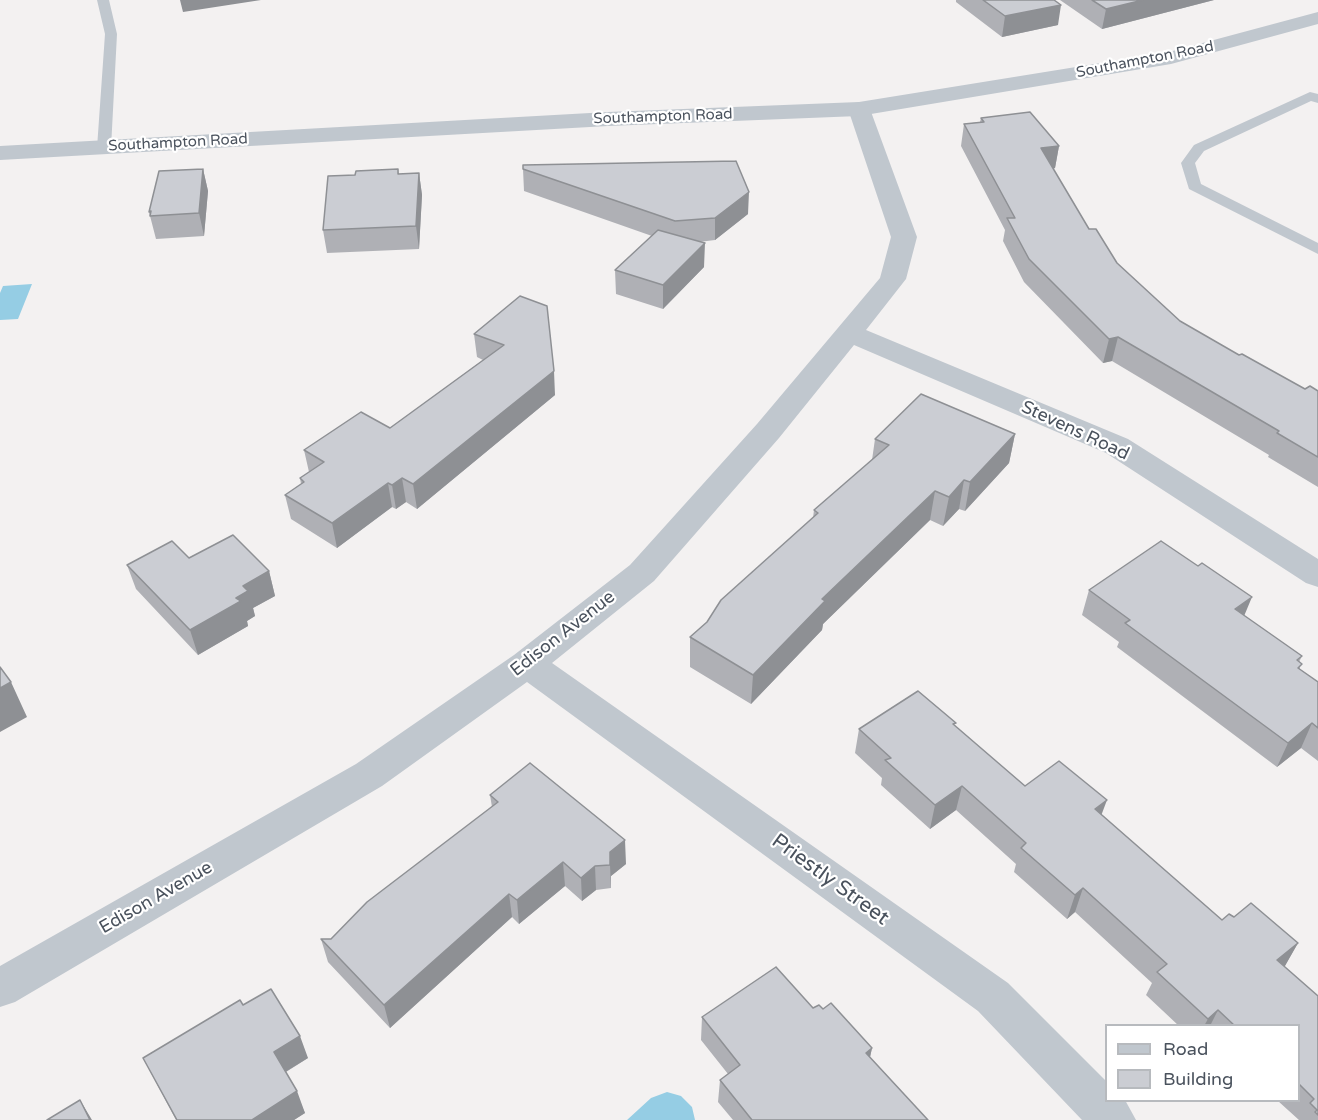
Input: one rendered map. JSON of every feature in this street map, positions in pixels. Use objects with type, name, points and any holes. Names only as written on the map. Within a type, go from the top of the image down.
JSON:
[{"type":"street","name":"Southampton Road","points":[[0,153],[608,119],[859,109],[1171,58],[1318,18]]},
{"type":"street","name":"Edison Avenue","points":[[0,988],[369,775],[527,663],[642,573],[768,431],[893,279],[904,237],[859,109]]},
{"type":"street","name":"Stevens Road","points":[[849,333],[1117,446],[1318,574]]},
{"type":"street","name":"Priestly Street","points":[[527,663],[993,997],[1113,1120]]},
{"type":"lane","points":[[103,0],[111,34],[104,147]]},
{"type":"lane","points":[[1318,99],[1310,96],[1199,148],[1188,163],[1194,186],[1318,249]]},
{"type":"water","points":[[32,284],[18,319],[0,320],[0,293],[3,286]]},
{"type":"water","points":[[667,1092],[681,1096],[692,1107],[695,1120],[627,1120],[651,1098]]},
{"type":"building","points":[[983,0],[1054,0],[1061,5],[1005,16]]},
{"type":"building","points":[[1092,0],[1143,0],[1106,9]]},
{"type":"building","points":[[1030,112],[1059,146],[1041,148],[1089,229],[1096,229],[1117,263],[1180,321],[1305,389],[1310,386],[1318,391],[1318,457],[1277,433],[1279,431],[1118,337],[1109,339],[1029,259],[1007,218],[1015,218],[964,124],[984,122],[981,118]]},
{"type":"building","points":[[736,161],[749,192],[715,218],[675,221],[523,169],[523,165]]},
{"type":"building","points":[[203,169],[199,213],[150,216],[159,171]]},
{"type":"building","points":[[398,169],[398,174],[419,173],[416,226],[323,230],[328,176],[355,175],[356,171]]},
{"type":"building","points":[[658,230],[705,243],[663,285],[615,270]]},
{"type":"building","points":[[520,296],[547,306],[554,371],[413,484],[402,478],[392,485],[388,483],[332,523],[285,495],[304,482],[300,478],[324,462],[304,450],[361,412],[390,428],[504,345],[474,334]]},
{"type":"building","points":[[921,394],[1015,434],[970,482],[964,480],[949,497],[935,491],[822,599],[825,601],[753,675],[690,637],[707,622],[721,600],[818,513],[814,510],[889,445],[875,439]]},
{"type":"building","points":[[233,535],[269,571],[243,586],[248,591],[236,598],[241,601],[190,630],[127,565],[172,541],[189,558]]},
{"type":"building","points":[[1161,541],[1198,566],[1202,563],[1252,597],[1235,609],[1302,656],[1297,660],[1302,664],[1298,668],[1318,682],[1318,728],[1312,723],[1288,743],[1125,623],[1130,620],[1089,590]]},
{"type":"building","points":[[0,667],[11,682],[0,688]]},
{"type":"building","points":[[918,691],[1025,786],[1059,761],[1107,800],[1095,809],[1222,920],[1229,914],[1234,917],[1251,903],[1298,943],[1277,960],[1318,996],[1318,1115],[1315,1112],[1317,1110],[1310,1103],[1314,1099],[1300,1085],[1300,1024],[1233,1024],[1218,1010],[1208,1019],[1157,972],[1167,964],[1083,888],[1075,895],[1021,848],[1026,843],[962,786],[935,805],[885,760],[891,758],[859,729]]},
{"type":"building","points":[[530,763],[625,840],[610,852],[610,865],[595,866],[581,878],[563,862],[517,900],[509,894],[384,1005],[321,939],[331,939],[367,902],[498,802],[490,795]]},
{"type":"building","points":[[776,967],[813,1008],[819,1005],[823,1009],[831,1003],[872,1048],[866,1053],[928,1120],[752,1120],[720,1080],[740,1065],[702,1017]]},
{"type":"building","points":[[271,989],[300,1036],[274,1052],[297,1091],[252,1120],[177,1120],[143,1058],[240,1000],[243,1005]]},
{"type":"building","points":[[80,1100],[90,1120],[47,1120]]}]
